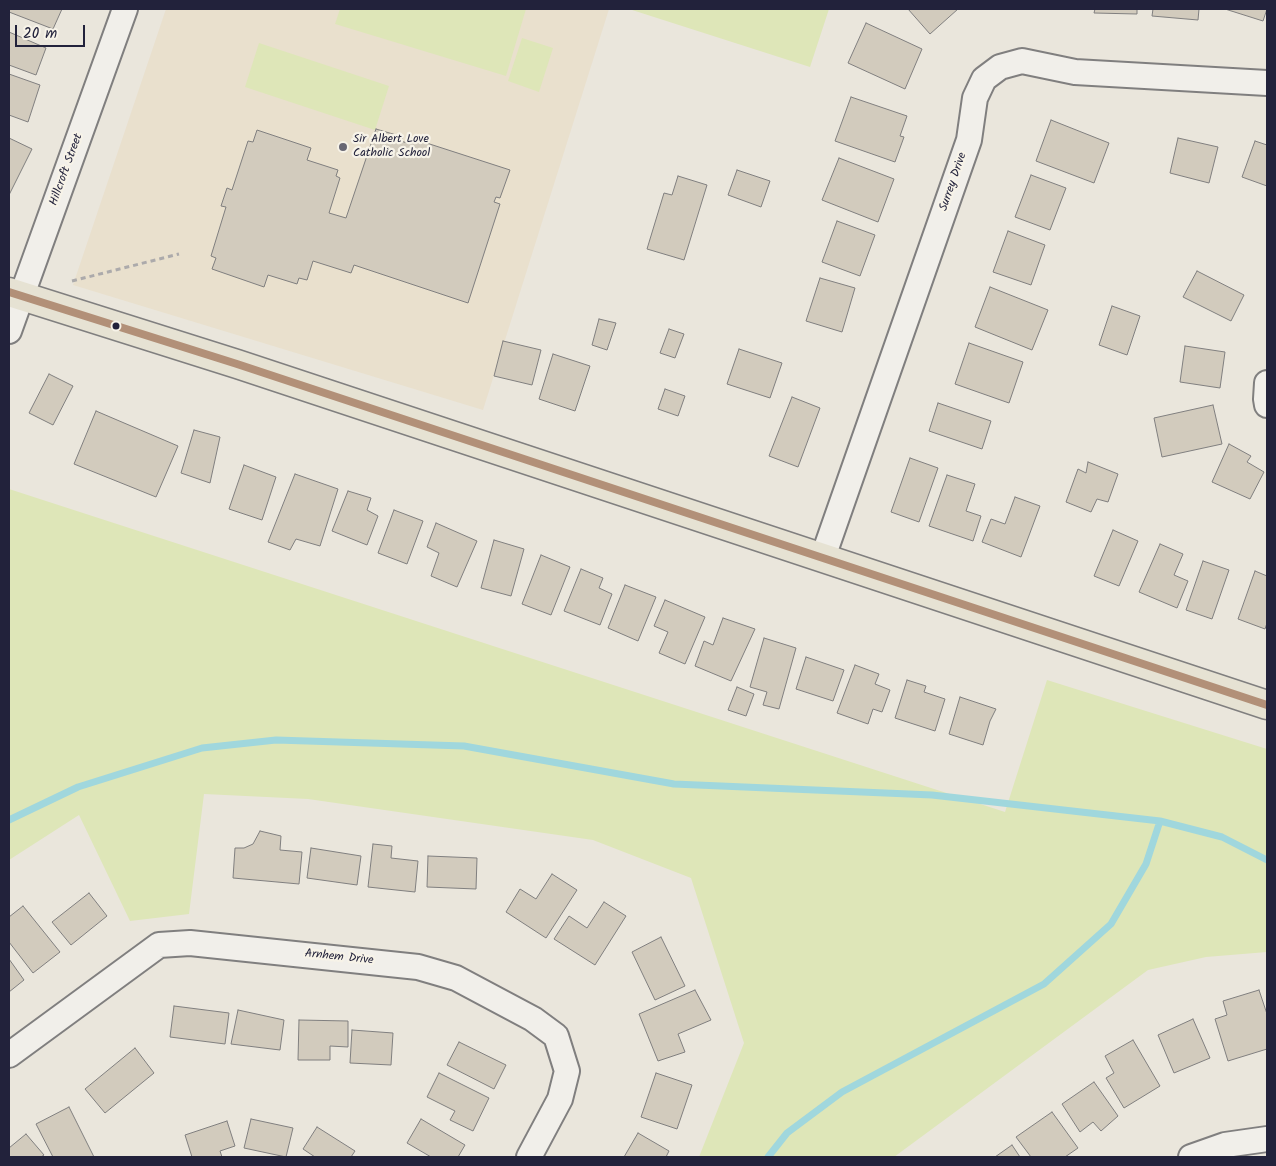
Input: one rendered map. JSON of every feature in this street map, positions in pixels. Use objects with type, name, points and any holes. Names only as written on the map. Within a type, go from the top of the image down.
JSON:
[{"type":"main road","points":[[15,294],[237,364],[1267,705]]},
{"type":"street","name":"Hillcroft Street","points":[[9,331],[15,294],[125,9]]},
{"type":"street","name":"Surrey Drive","points":[[822,557],[969,140],[975,98],[984,79],[1000,67],[1022,61],[1075,72],[1267,83]]},
{"type":"street","points":[[1267,383],[1267,405]]},
{"type":"street","name":"Arnhem Drive","points":[[9,1055],[159,945],[190,943],[418,967],[456,978],[533,1019],[556,1036],[567,1071],[560,1099],[530,1157]]},
{"type":"street","points":[[1190,1157],[1225,1145],[1267,1139]]},
{"type":"path","points":[[72,281],[179,254]]},
{"type":"shaded area","name":"Sir Albert Love Catholic School","points":[[166,9],[609,9],[483,410],[73,285]]},
{"type":"green space","points":[[340,9],[526,9],[506,76],[335,24]]},
{"type":"green space","points":[[629,9],[829,9],[810,67]]},
{"type":"green space","points":[[522,38],[553,48],[539,92],[508,81]]},
{"type":"green space","points":[[259,43],[389,86],[375,130],[245,87]]},
{"type":"green space","points":[[9,489],[1005,812],[1047,680],[1267,749],[1267,952],[1206,957],[1148,970],[894,1157],[699,1157],[744,1043],[691,878],[593,840],[308,799],[204,794],[189,914],[130,921],[79,815],[9,860]]},
{"type":"building","points":[[9,9],[62,9],[53,29],[9,12]]},
{"type":"building","points":[[908,9],[958,9],[930,34]]},
{"type":"building","points":[[1095,9],[1137,9],[1137,14],[1094,13]]},
{"type":"building","points":[[1153,9],[1199,9],[1198,20],[1152,16]]},
{"type":"building","points":[[1225,9],[1267,9],[1263,21]]},
{"type":"building","points":[[866,23],[922,49],[905,89],[848,63]]},
{"type":"building","points":[[9,32],[46,48],[36,75],[9,65]]},
{"type":"building","points":[[9,74],[40,85],[28,122],[9,115]]},
{"type":"building","points":[[851,97],[907,116],[900,136],[904,137],[895,162],[835,141]]},
{"type":"building","points":[[1051,120],[1109,143],[1094,183],[1036,161]]},
{"type":"building","points":[[376,129],[403,137],[401,141],[407,143],[408,137],[510,170],[500,198],[496,197],[494,202],[500,204],[468,303],[354,265],[351,273],[313,261],[307,280],[299,278],[297,284],[268,275],[264,287],[212,269],[216,258],[211,256],[226,207],[221,206],[227,188],[232,190],[248,141],[253,142],[257,130],[311,148],[307,160],[338,170],[336,176],[340,178],[329,213],[346,218]]},
{"type":"building","points":[[9,138],[32,149],[9,195]]},
{"type":"building","points":[[1178,138],[1218,147],[1209,183],[1170,173]]},
{"type":"building","points":[[1255,141],[1267,145],[1267,186],[1242,177]]},
{"type":"building","points":[[839,158],[894,179],[878,222],[822,200]]},
{"type":"building","points":[[737,170],[770,181],[761,207],[728,195]]},
{"type":"building","points":[[1031,175],[1066,188],[1050,230],[1015,217]]},
{"type":"building","points":[[678,176],[707,185],[684,260],[647,249],[664,193],[672,195]]},
{"type":"building","points":[[837,221],[875,235],[860,276],[822,262]]},
{"type":"building","points":[[1008,231],[1045,245],[1031,285],[993,272]]},
{"type":"building","points":[[1197,271],[1244,295],[1231,321],[1183,297]]},
{"type":"building","points":[[820,278],[855,288],[842,332],[806,321]]},
{"type":"building","points":[[990,287],[1048,310],[1032,350],[975,327]]},
{"type":"building","points":[[1112,306],[1140,316],[1127,355],[1099,345]]},
{"type":"building","points":[[599,319],[616,323],[607,350],[592,345]]},
{"type":"building","points":[[669,329],[684,334],[675,358],[660,353]]},
{"type":"building","points":[[503,341],[541,350],[532,385],[494,376]]},
{"type":"building","points":[[969,343],[1023,362],[1009,403],[955,384]]},
{"type":"building","points":[[1185,346],[1225,352],[1220,388],[1180,382]]},
{"type":"building","points":[[739,349],[782,363],[770,398],[727,384]]},
{"type":"building","points":[[553,354],[590,366],[575,411],[539,399]]},
{"type":"building","points":[[49,374],[73,386],[53,425],[29,413]]},
{"type":"building","points":[[665,389],[685,396],[678,416],[658,409]]},
{"type":"building","points":[[792,397],[820,408],[798,467],[769,456]]},
{"type":"building","points":[[938,403],[991,421],[982,449],[929,431]]},
{"type":"building","points":[[1213,405],[1222,444],[1162,457],[1154,418]]},
{"type":"building","points":[[96,411],[178,446],[156,497],[74,464]]},
{"type":"building","points":[[194,430],[220,437],[210,483],[181,473]]},
{"type":"building","points":[[1229,444],[1251,456],[1247,462],[1264,472],[1250,499],[1212,482]]},
{"type":"building","points":[[910,458],[938,468],[919,522],[891,512]]},
{"type":"building","points":[[1088,462],[1118,474],[1108,502],[1097,499],[1091,512],[1066,502],[1078,469],[1086,473]]},
{"type":"building","points":[[244,465],[276,477],[262,520],[229,509]]},
{"type":"building","points":[[295,474],[338,489],[320,546],[296,539],[290,550],[268,542]]},
{"type":"building","points":[[947,475],[975,484],[966,511],[981,516],[973,541],[929,526]]},
{"type":"building","points":[[348,491],[371,498],[367,510],[378,516],[367,545],[332,531]]},
{"type":"building","points":[[1015,497],[1040,506],[1021,557],[982,542],[991,519],[1005,524]]},
{"type":"building","points":[[394,510],[423,521],[407,564],[378,553]]},
{"type":"building","points":[[436,523],[477,541],[457,587],[431,576],[439,553],[427,547]]},
{"type":"building","points":[[1113,530],[1138,541],[1119,586],[1094,576]]},
{"type":"building","points":[[494,540],[524,549],[511,596],[481,588]]},
{"type":"building","points":[[1160,544],[1183,554],[1174,575],[1188,581],[1177,608],[1139,592]]},
{"type":"building","points":[[541,555],[570,567],[551,615],[522,604]]},
{"type":"building","points":[[1203,561],[1229,570],[1212,619],[1186,610]]},
{"type":"building","points":[[581,569],[603,578],[599,588],[612,594],[600,625],[564,611]]},
{"type":"building","points":[[1255,571],[1267,576],[1267,623],[1265,629],[1238,619]]},
{"type":"building","points":[[625,585],[656,597],[638,641],[608,628]]},
{"type":"building","points":[[665,600],[705,617],[685,664],[659,653],[668,632],[654,626]]},
{"type":"building","points":[[723,618],[755,629],[731,681],[695,666],[704,641],[713,645]]},
{"type":"building","points":[[764,638],[796,648],[779,709],[763,705],[767,692],[750,687]]},
{"type":"building","points":[[806,657],[844,670],[833,701],[796,689]]},
{"type":"building","points":[[855,665],[879,674],[875,684],[890,690],[882,712],[873,709],[868,724],[837,713]]},
{"type":"building","points":[[907,680],[926,686],[924,692],[945,699],[935,731],[895,718]]},
{"type":"building","points":[[737,687],[754,694],[746,716],[728,710]]},
{"type":"building","points":[[960,697],[996,709],[990,721],[983,745],[949,734]]},
{"type":"building","points":[[260,831],[281,836],[280,850],[302,852],[299,884],[233,878],[235,848],[244,848],[253,844]]},
{"type":"building","points":[[373,844],[392,846],[391,858],[418,861],[415,892],[368,887]]},
{"type":"building","points":[[311,848],[361,856],[357,885],[307,878]]},
{"type":"building","points":[[428,856],[477,858],[476,889],[427,887]]},
{"type":"building","points":[[552,874],[577,890],[546,938],[506,912],[520,889],[536,899]]},
{"type":"building","points":[[89,893],[107,916],[71,945],[52,922]]},
{"type":"building","points":[[604,902],[626,916],[595,965],[554,939],[569,916],[587,928]]},
{"type":"building","points":[[23,906],[60,952],[33,973],[9,942],[9,917]]},
{"type":"building","points":[[661,937],[685,986],[655,1000],[632,952]]},
{"type":"building","points":[[9,959],[24,980],[9,992]]},
{"type":"building","points":[[695,990],[711,1020],[678,1034],[685,1052],[658,1061],[639,1014]]},
{"type":"building","points":[[1259,990],[1267,1014],[1267,1049],[1228,1061],[1215,1019],[1227,1015],[1223,1001]]},
{"type":"building","points":[[174,1006],[229,1013],[225,1044],[170,1037]]},
{"type":"building","points":[[238,1010],[284,1020],[280,1050],[231,1044]]},
{"type":"building","points":[[1193,1019],[1210,1058],[1174,1073],[1158,1035]]},
{"type":"building","points":[[299,1020],[348,1021],[348,1047],[330,1046],[330,1060],[298,1060]]},
{"type":"building","points":[[352,1030],[393,1033],[391,1065],[350,1063]]},
{"type":"building","points":[[1133,1040],[1160,1086],[1124,1108],[1106,1078],[1114,1073],[1105,1056]]},
{"type":"building","points":[[459,1042],[506,1065],[494,1089],[447,1065]]},
{"type":"building","points":[[135,1048],[154,1073],[105,1113],[85,1089]]},
{"type":"building","points":[[439,1073],[489,1098],[473,1131],[450,1120],[455,1111],[427,1097]]},
{"type":"building","points":[[656,1073],[692,1085],[677,1129],[641,1117]]},
{"type":"building","points":[[1094,1082],[1118,1116],[1101,1131],[1093,1122],[1080,1132],[1062,1104]]},
{"type":"building","points":[[69,1107],[94,1157],[53,1157],[36,1124]]},
{"type":"building","points":[[1052,1112],[1078,1148],[1065,1157],[1031,1157],[1016,1137]]},
{"type":"building","points":[[251,1119],[293,1128],[286,1157],[244,1148]]},
{"type":"building","points":[[421,1119],[465,1145],[458,1157],[431,1157],[407,1143]]},
{"type":"building","points":[[227,1121],[235,1146],[220,1151],[222,1157],[192,1157],[185,1135]]},
{"type":"building","points":[[317,1127],[355,1151],[351,1157],[315,1157],[303,1149]]},
{"type":"building","points":[[638,1133],[669,1151],[666,1157],[624,1157]]},
{"type":"building","points":[[26,1134],[44,1155],[41,1157],[9,1157],[9,1148]]},
{"type":"building","points":[[1012,1145],[1020,1157],[995,1157]]},
{"type":"waterway","points":[[9,820],[78,787],[202,748],[276,740],[464,746],[674,784],[932,795],[1160,821],[1222,837],[1267,860]]},
{"type":"waterway","points":[[768,1157],[787,1133],[842,1092],[1044,984],[1111,924],[1146,864],[1160,821]]},
{"type":"transit line","points":[[9,292],[237,364],[1267,705]]},
{"type":"place","name":"Sir Albert Love Catholic School","points":[[343,147]]}]
